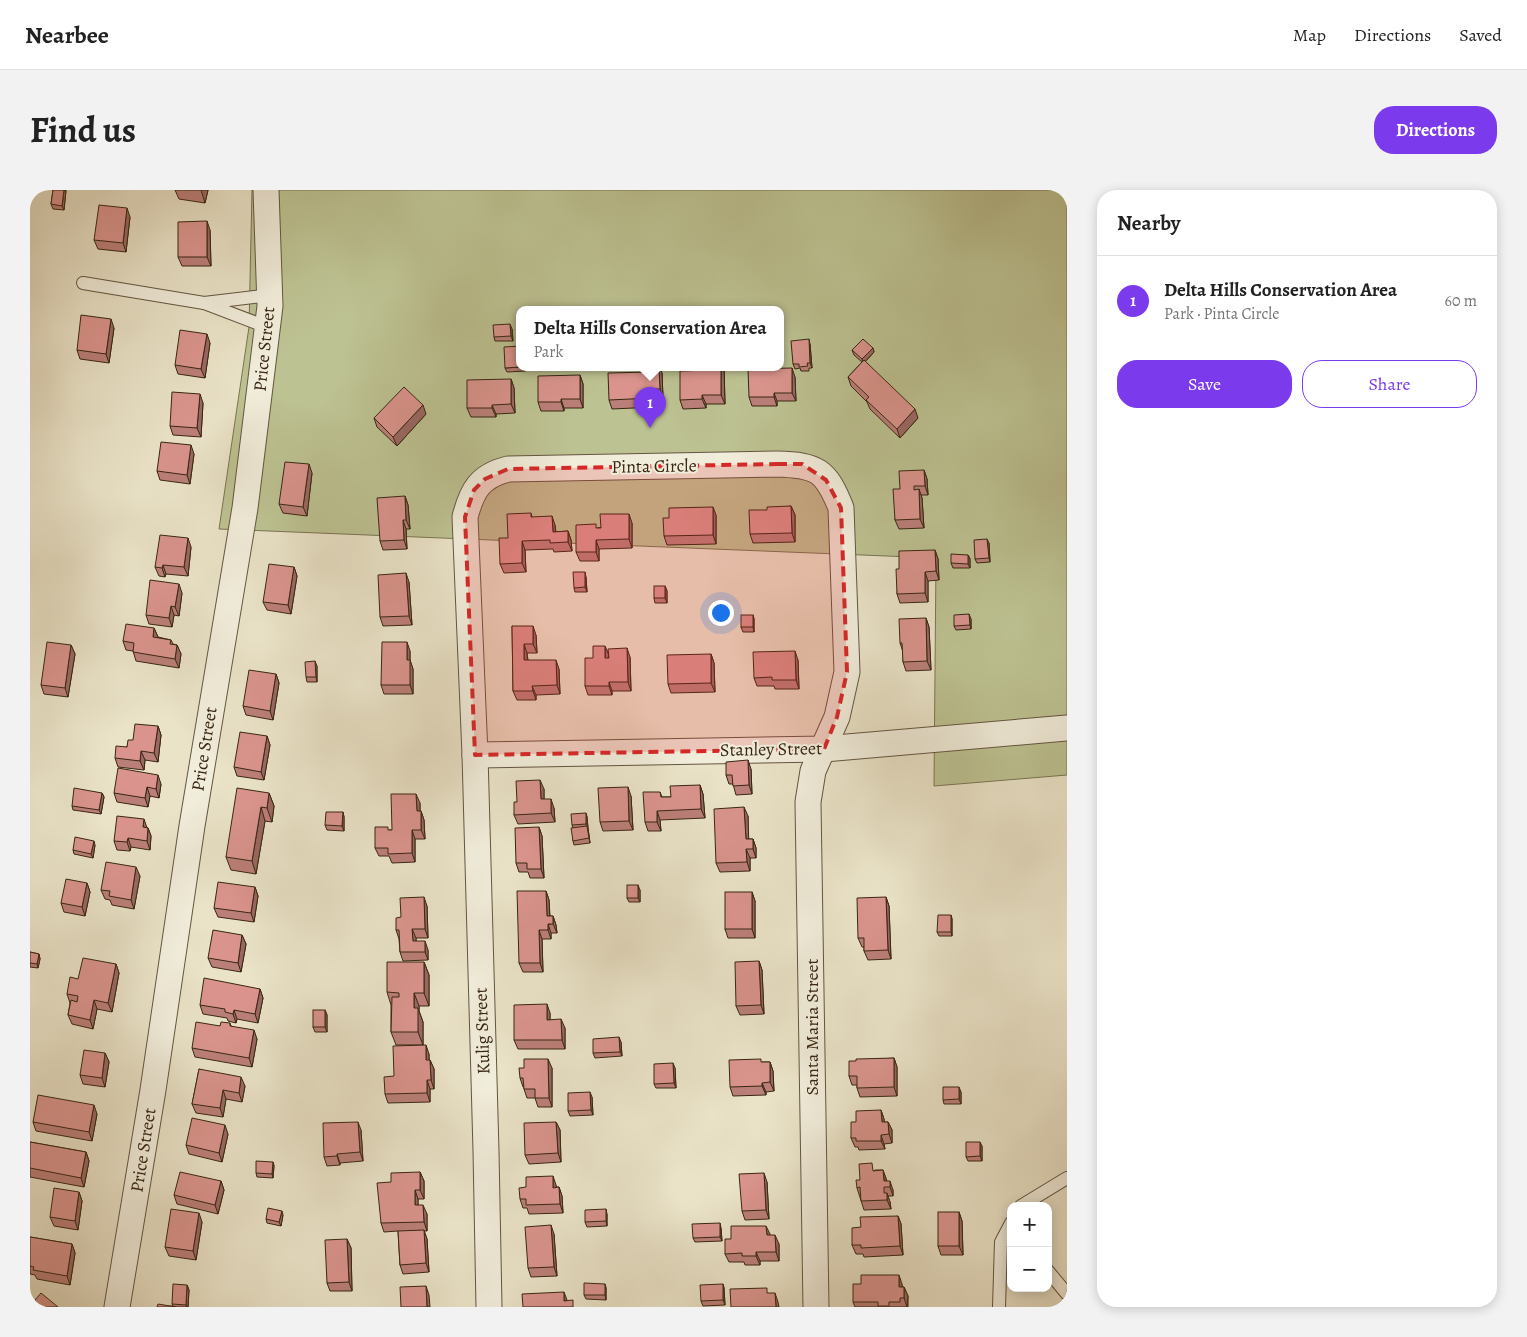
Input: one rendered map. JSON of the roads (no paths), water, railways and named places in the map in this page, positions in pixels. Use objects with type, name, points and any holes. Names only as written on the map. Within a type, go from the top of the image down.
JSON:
[{"type":"street","name":"Price Street","points":[[117,1307],[153,1090],[192,826],[245,508],[270,295],[266,190]]},
{"type":"street","name":"Pinta Circle","points":[[475,755],[465,516],[474,490],[484,479],[494,473],[508,469],[777,464],[802,464],[816,470],[836,494],[841,508],[847,672],[837,717],[824,749]]},
{"type":"street","name":"Stanley Street","points":[[475,755],[824,749],[1067,728]]},
{"type":"street","name":"Santa Maria Street","points":[[816,1307],[808,802],[813,771],[824,749]]},
{"type":"street","name":"Kulig Street","points":[[475,755],[489,1307]]},
{"type":"lane","points":[[83,283],[204,303],[267,327]]},
{"type":"lane","points":[[204,303],[270,295]]},
{"type":"lane","points":[[1028,1202],[1067,1178]]},
{"type":"lane","points":[[999,1307],[1001,1242],[1007,1231]]},
{"type":"lane","points":[[1052,1276],[1067,1294]]},
{"type":"place","name":"Delta Hills Conservation Area","points":[[650,428]]}]
